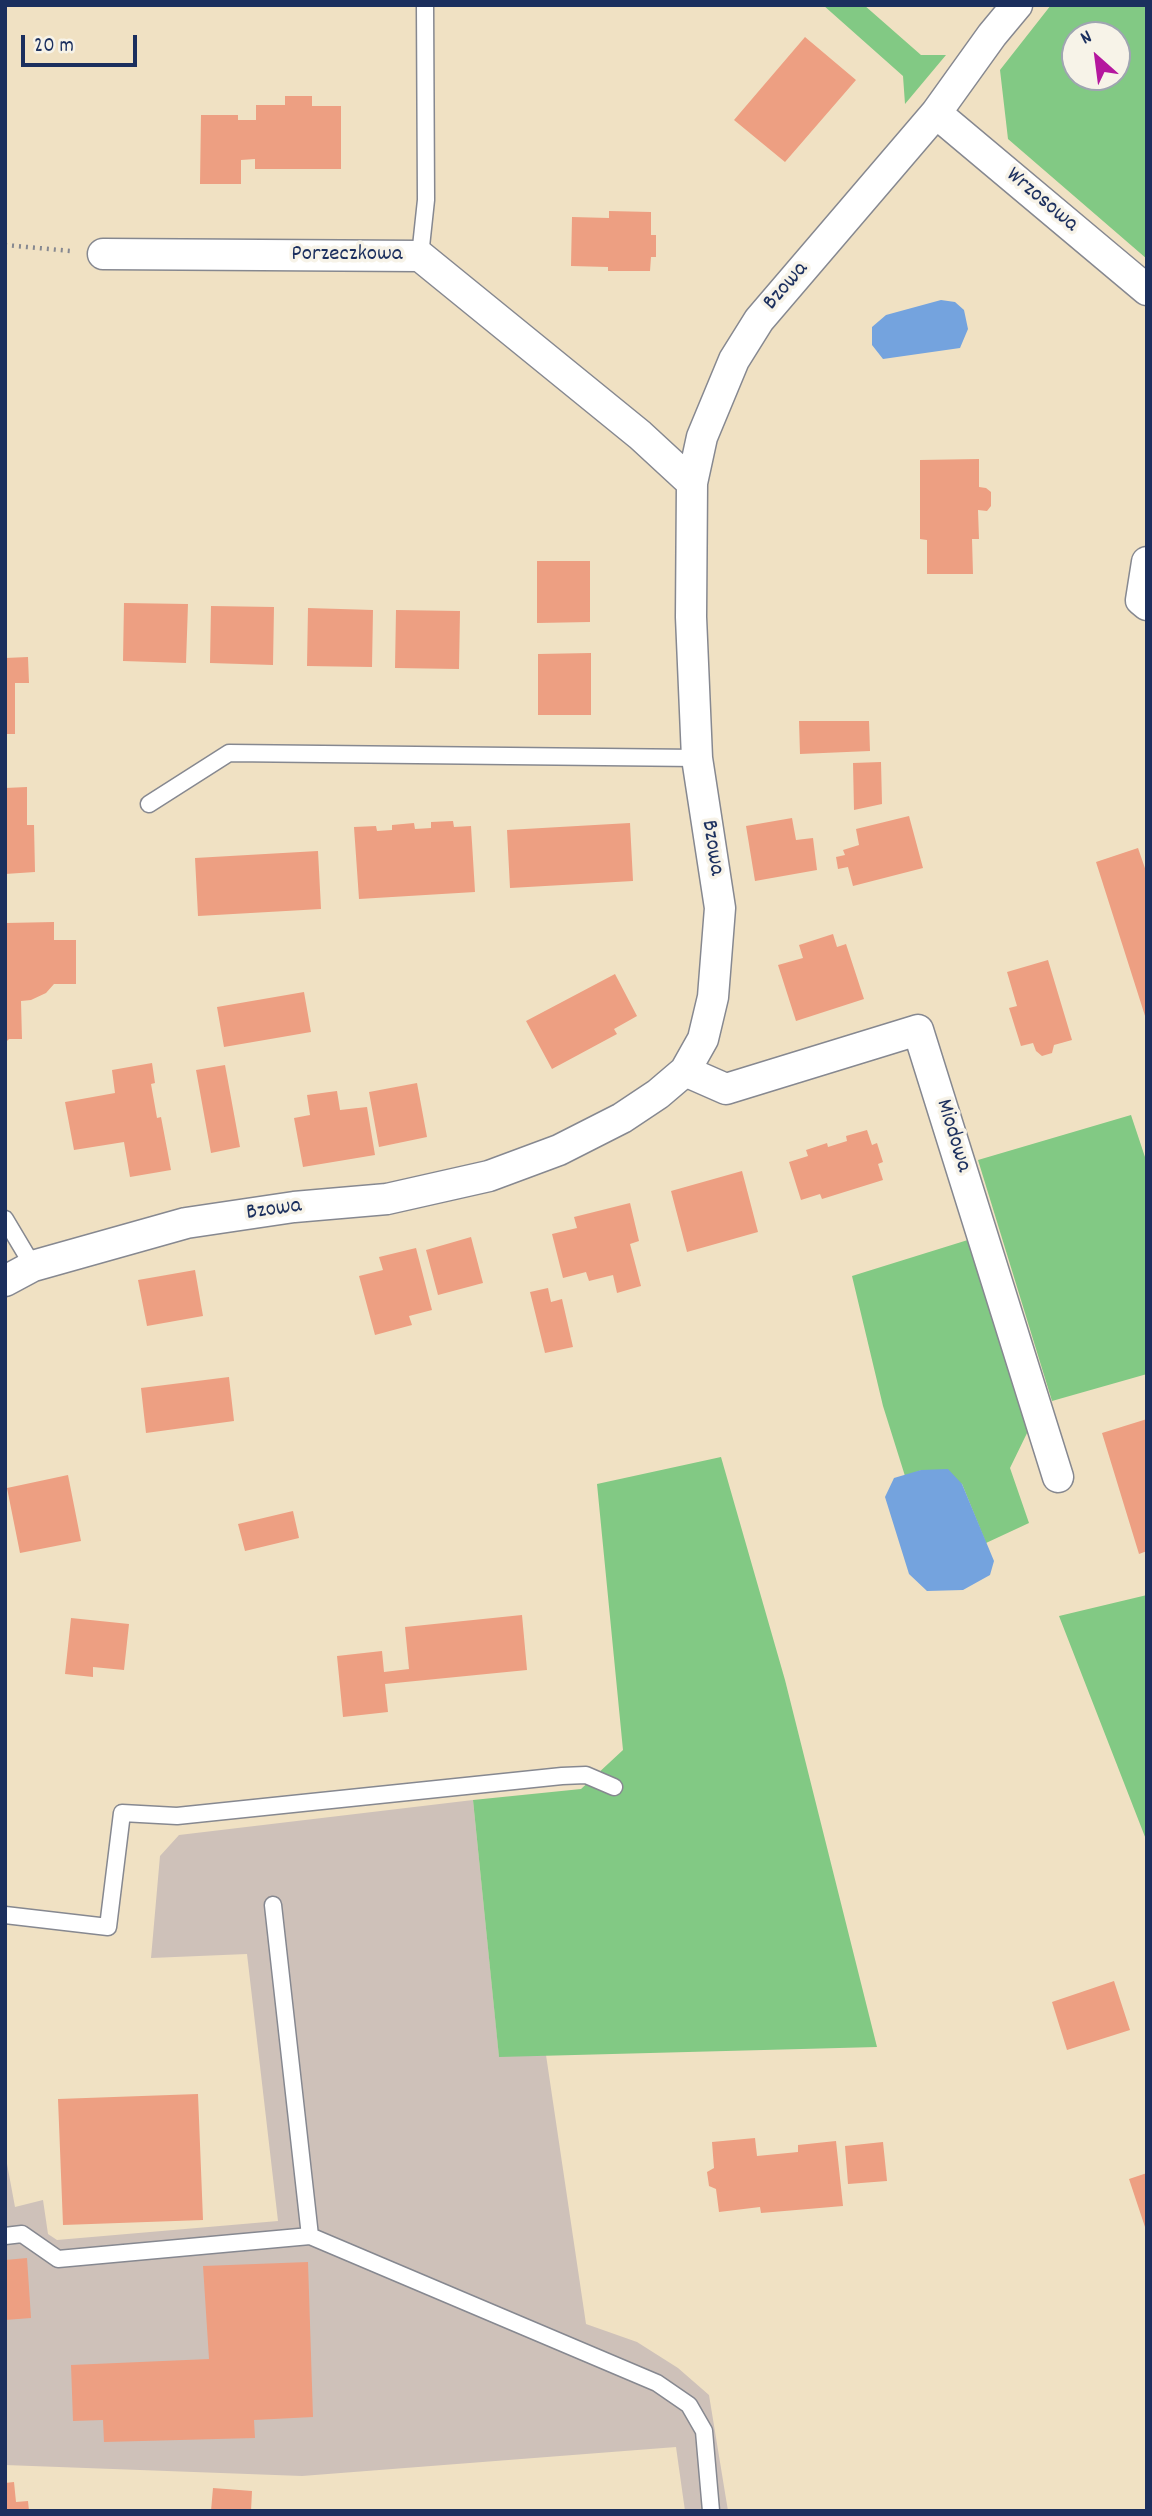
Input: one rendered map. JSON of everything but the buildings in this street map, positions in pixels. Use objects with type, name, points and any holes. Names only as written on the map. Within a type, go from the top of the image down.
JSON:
[{"type":"street","name":"Bzowa","points":[[5,1281],[33,1265],[186,1223],[295,1207],[387,1199],[489,1176],[559,1150],[622,1118],[658,1094],[685,1071],[703,1039],[713,997],[720,908],[697,758],[691,617],[692,483],[702,437],[734,360],[759,320],[936,113],[1017,5]]},
{"type":"street","name":"Wrzosowa","points":[[936,113],[1147,290]]},
{"type":"street","name":"Porzeczkowa","points":[[103,254],[420,257],[640,435],[692,483]]},
{"type":"street","points":[[1147,562],[1141,600],[1147,605]]},
{"type":"street","name":"Miodowa","points":[[685,1071],[726,1089],[918,1030],[1058,1476]]},
{"type":"lane","points":[[420,257],[426,200],[425,5]]},
{"type":"lane","points":[[149,804],[229,753],[697,758]]},
{"type":"lane","points":[[5,1219],[33,1265]]},
{"type":"lane","points":[[5,1914],[108,1927],[122,1814],[177,1816],[562,1776],[586,1775],[614,1787]]},
{"type":"lane","points":[[273,1905],[310,2236]]},
{"type":"lane","points":[[5,2236],[22,2234],[58,2259],[310,2236],[657,2382],[689,2405],[704,2431],[711,2511]]},
{"type":"path","points":[[5,245],[103,254]]},
{"type":"shaded area","points":[[473,1800],[499,2056],[546,2055],[586,2324],[637,2342],[678,2368],[709,2395],[728,2511],[685,2511],[676,2447],[302,2476],[5,2465],[5,2153],[15,2207],[43,2200],[48,2234],[57,2240],[278,2221],[247,1954],[151,1958],[160,1856],[179,1835]]},
{"type":"green space","points":[[823,5],[864,5],[921,55],[946,55],[905,104],[903,76]]},
{"type":"green space","points":[[1051,5],[1147,5],[1147,259],[1008,139],[1000,70]]},
{"type":"green space","points":[[1131,1115],[1147,1163],[1147,1374],[1052,1401],[978,1160]]},
{"type":"green space","points":[[971,1239],[1029,1429],[1010,1468],[1029,1523],[986,1543],[962,1484],[922,1470],[905,1476],[883,1406],[852,1276]]},
{"type":"green space","points":[[721,1457],[785,1680],[877,2047],[499,2057],[473,1800],[581,1789],[623,1750],[597,1484]]},
{"type":"green space","points":[[1147,1595],[1147,1842],[1059,1616]]},
{"type":"water","points":[[941,300],[955,302],[964,310],[968,329],[960,348],[883,359],[872,345],[872,327],[886,315]]},
{"type":"water","points":[[948,1469],[962,1484],[994,1561],[990,1575],[963,1590],[927,1591],[909,1574],[885,1497],[894,1478],[921,1470]]}]
